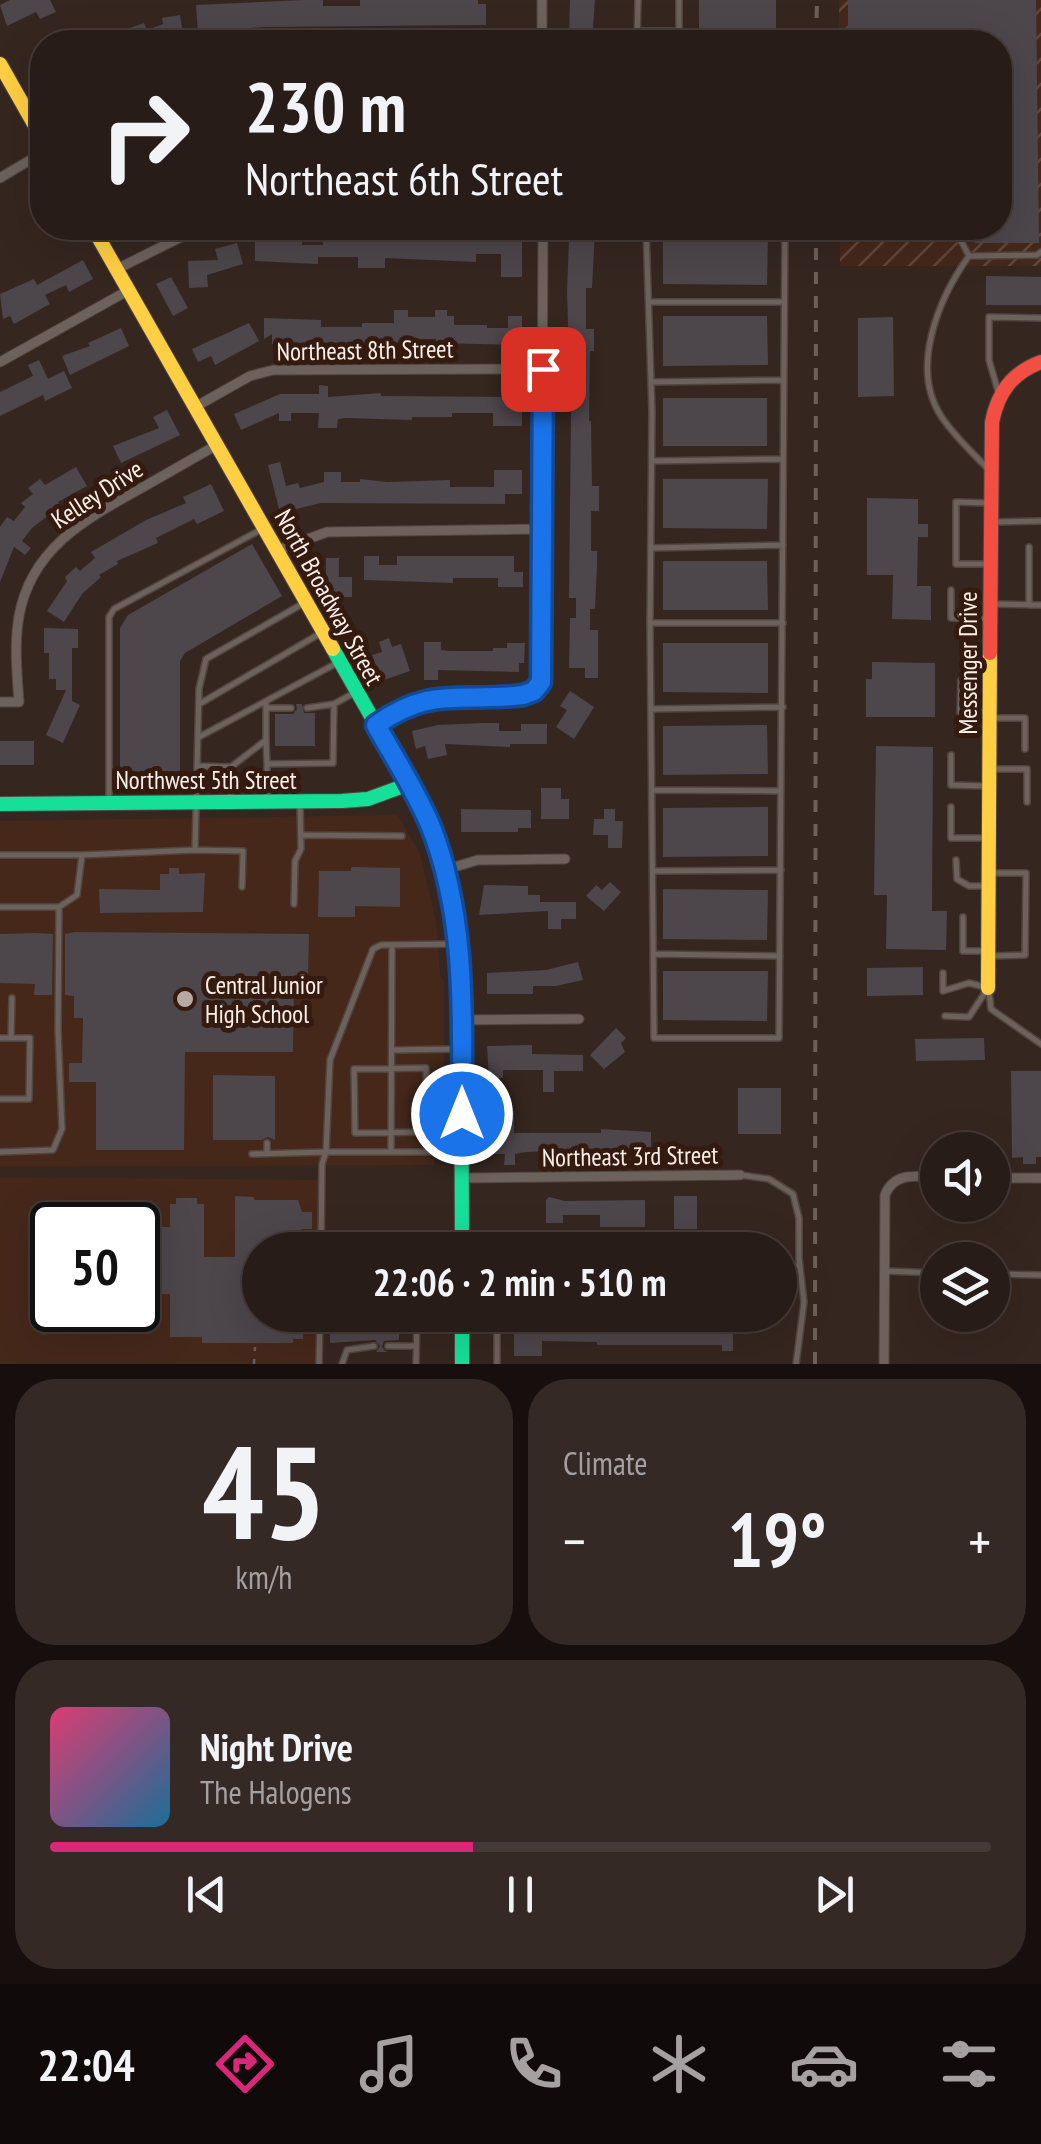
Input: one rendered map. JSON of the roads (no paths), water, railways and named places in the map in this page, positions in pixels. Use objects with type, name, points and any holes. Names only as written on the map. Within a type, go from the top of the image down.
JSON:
[{"type":"main road","points":[[0,64],[30,115]]},
{"type":"main road","name":"North Broadway Street","points":[[101,240],[432,829],[459,944],[462,1232]]},
{"type":"main road","points":[[999,394],[1012,376],[1041,362]]},
{"type":"main road","name":"Messenger Drive","points":[[988,988],[990,471],[992,422],[999,394]]},
{"type":"main road","name":"Northwest 5th Street","points":[[0,804],[368,799],[409,784]]},
{"type":"main road","points":[[462,1332],[462,1364]]},
{"type":"street","points":[[542,0],[542,30]]},
{"type":"street","points":[[0,178],[30,160]]},
{"type":"street","points":[[117,269],[176,240]]},
{"type":"street","points":[[376,725],[403,707],[434,698],[514,696],[534,691],[542,674],[542,240]]},
{"type":"street","points":[[0,362],[129,290]]},
{"type":"street","name":"Northeast 8th Street","points":[[196,406],[250,376],[273,370],[543,369]]},
{"type":"street","name":"Kelley Drive","points":[[0,702],[19,702],[16,638],[22,602],[36,569],[58,540],[91,516],[217,445]]},
{"type":"street","points":[[278,550],[327,532],[543,530]]},
{"type":"street","points":[[444,870],[478,860],[565,859]]},
{"type":"street","points":[[462,1020],[579,1018]]},
{"type":"street","name":"Northeast 3rd Street","points":[[462,1178],[740,1175]]},
{"type":"street","points":[[884,1364],[885,1196],[892,1182],[920,1177]]},
{"type":"street","points":[[1010,1178],[1041,1178]]},
{"type":"lane","points":[[637,30],[638,0]]},
{"type":"lane","points":[[679,0],[679,30]]},
{"type":"lane","points":[[647,240],[652,382],[654,1038],[779,1038],[785,240]]},
{"type":"lane","points":[[961,240],[969,256]]},
{"type":"lane","points":[[969,256],[1041,252]]},
{"type":"lane","points":[[969,256],[952,280],[936,320],[925,375],[939,414],[990,471]]},
{"type":"lane","points":[[650,302],[784,302]]},
{"type":"lane","points":[[999,394],[989,360],[989,317],[1041,318]]},
{"type":"lane","points":[[652,382],[782,380]]},
{"type":"lane","points":[[652,461],[783,459]]},
{"type":"lane","points":[[990,502],[956,502],[956,564],[990,564]]},
{"type":"lane","points":[[990,522],[1041,521]]},
{"type":"lane","points":[[109,803],[109,617],[114,609],[264,528]]},
{"type":"lane","points":[[651,548],[783,545]]},
{"type":"lane","points":[[1028,604],[1029,547]]},
{"type":"lane","points":[[951,590],[951,618],[1041,605]]},
{"type":"lane","points":[[195,850],[199,704],[206,659],[306,602]]},
{"type":"lane","points":[[650,623],[783,623]]},
{"type":"lane","points":[[199,704],[324,632]]},
{"type":"lane","points":[[199,737],[266,705],[340,661]]},
{"type":"lane","points":[[990,670],[973,669],[961,680],[960,712],[1025,718],[1026,749]]},
{"type":"lane","points":[[307,708],[334,704],[357,692]]},
{"type":"lane","points":[[267,764],[333,763],[334,704]]},
{"type":"lane","points":[[266,705],[291,708]]},
{"type":"lane","points":[[266,705],[267,802]]},
{"type":"lane","points":[[652,710],[783,706]]},
{"type":"lane","points":[[200,766],[231,767],[266,740]]},
{"type":"lane","points":[[952,754],[952,785],[990,786]]},
{"type":"lane","points":[[230,802],[231,767]]},
{"type":"lane","points":[[990,769],[1027,770],[1028,802]]},
{"type":"lane","points":[[653,790],[782,791]]},
{"type":"lane","points":[[294,904],[294,861],[301,849],[300,802]]},
{"type":"lane","points":[[952,807],[951,838],[990,838]]},
{"type":"lane","points":[[301,835],[402,836]]},
{"type":"lane","points":[[0,854],[243,851],[242,888]]},
{"type":"lane","points":[[0,907],[59,907],[77,895],[82,855]]},
{"type":"lane","points":[[956,860],[956,878],[969,886],[1026,873],[1025,956],[962,951],[963,918]]},
{"type":"lane","points":[[654,871],[781,870]]},
{"type":"lane","points":[[0,1152],[53,1150],[62,1129],[59,907]]},
{"type":"lane","points":[[321,1232],[330,1060],[371,953],[378,946],[459,944]]},
{"type":"lane","points":[[392,945],[392,1152]]},
{"type":"lane","points":[[654,954],[780,956]]},
{"type":"lane","points":[[943,973],[943,991],[969,983],[988,988]]},
{"type":"lane","points":[[945,1016],[969,1017],[988,988]]},
{"type":"lane","points":[[988,988],[991,1009],[1041,1044]]},
{"type":"lane","points":[[11,1038],[12,998]]},
{"type":"lane","points":[[0,1038],[30,1038],[29,1099],[0,1099]]},
{"type":"lane","points":[[392,1050],[462,1049]]},
{"type":"lane","points":[[426,1068],[427,1132],[392,1132],[354,1133],[354,1069],[426,1068]]},
{"type":"lane","points":[[267,1154],[268,1143]]},
{"type":"lane","points":[[252,1154],[462,1152]]},
{"type":"lane","points":[[740,1175],[769,1179],[793,1194],[799,1218],[804,1302],[796,1364]]},
{"type":"lane","points":[[884,1272],[920,1273]]},
{"type":"lane","points":[[1010,1275],[1041,1276]]},
{"type":"lane","points":[[319,1364],[320,1332]]},
{"type":"lane","points":[[416,1332],[416,1364]]},
{"type":"lane","points":[[497,1332],[497,1364]]},
{"type":"lane","points":[[342,1364],[347,1350],[374,1346]]},
{"type":"lane","points":[[388,1346],[416,1346]]},
{"type":"railway","points":[[816,30],[817,0]]},
{"type":"railway","points":[[815,1364],[816,240]]},
{"type":"place","name":"Central Junior High School","points":[[185,999]]}]
